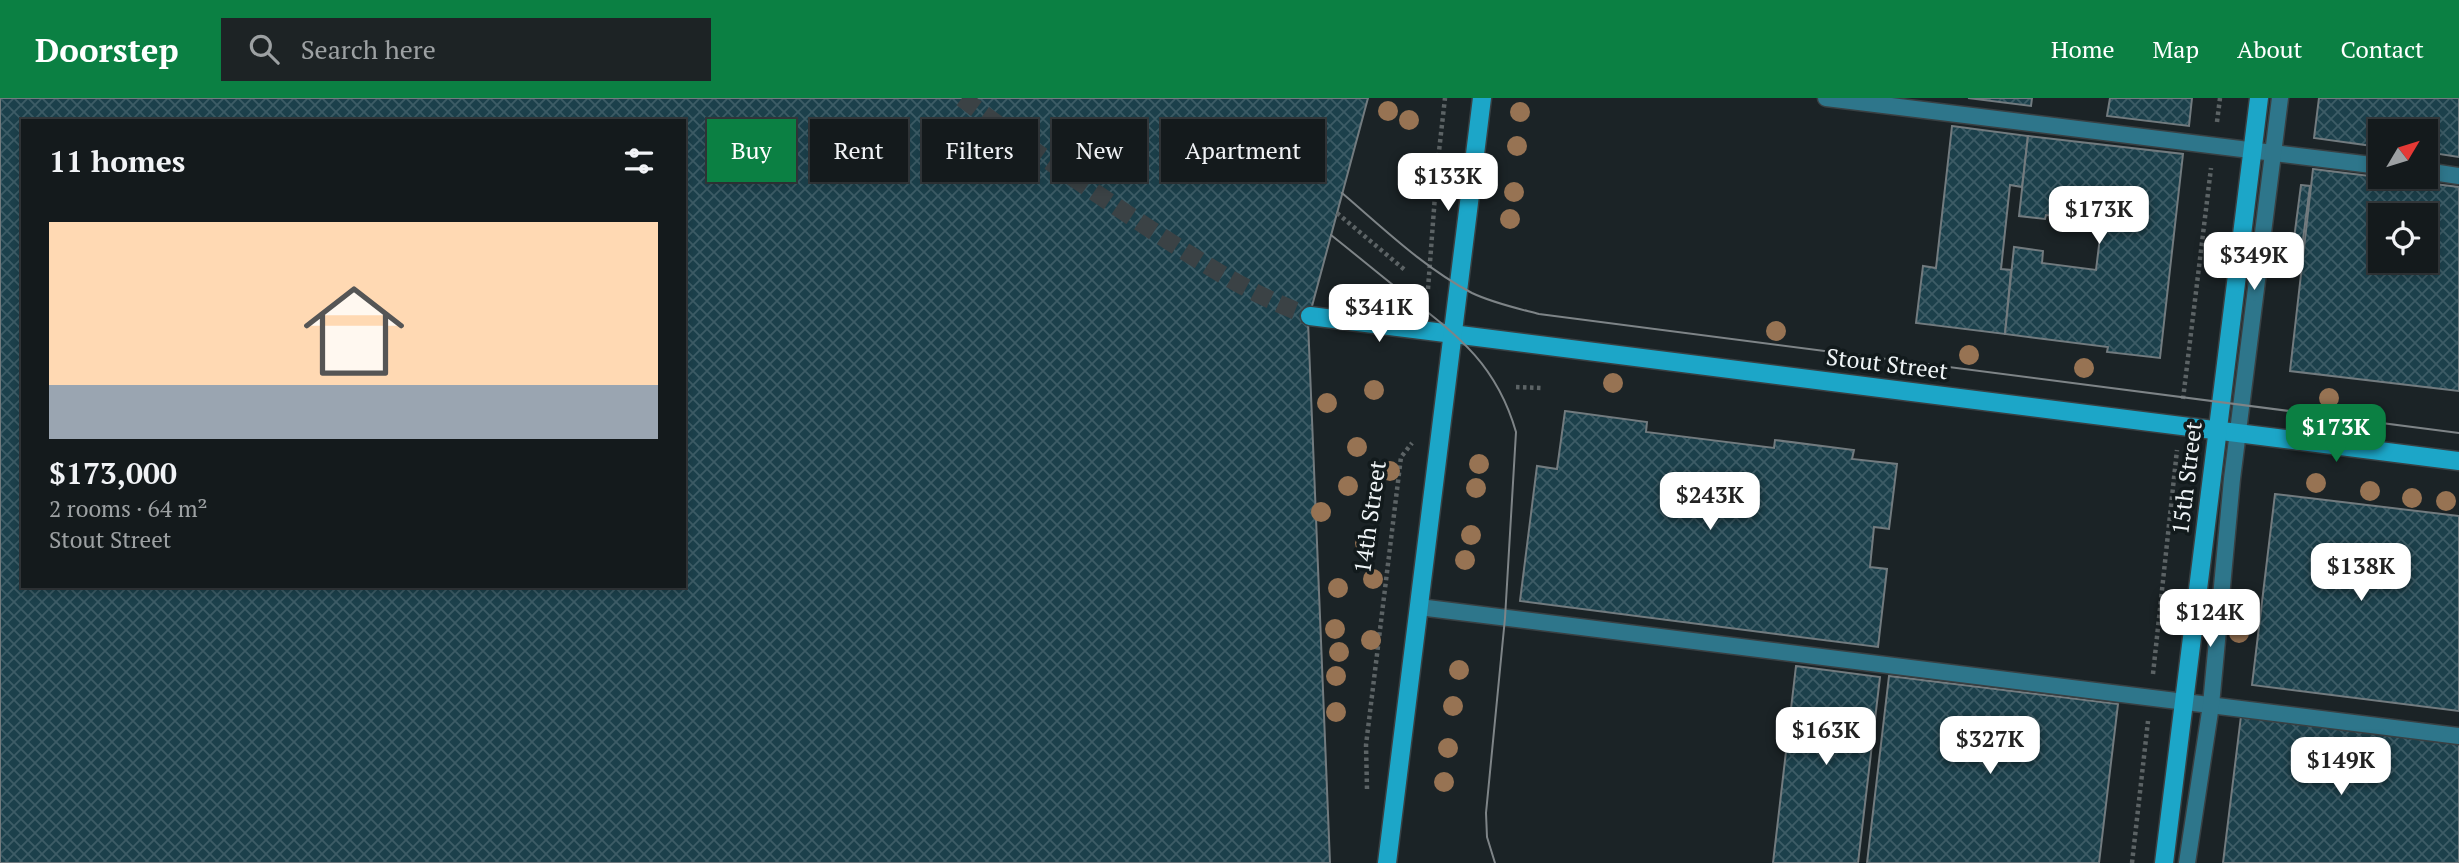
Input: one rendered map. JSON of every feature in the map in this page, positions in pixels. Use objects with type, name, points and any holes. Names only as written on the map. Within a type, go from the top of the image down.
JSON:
[{"type":"main road","points":[[1387,863],[1482,98]]},
{"type":"main road","name":"15th Street","points":[[2164,863],[2259,98]]},
{"type":"main road","name":"Stout Street","points":[[1310,316],[2459,461]]},
{"type":"lane","points":[[1826,98],[2368,164]]},
{"type":"lane","points":[[2187,863],[2211,705],[2238,433],[2280,98]]},
{"type":"lane","points":[[2438,173],[2459,176]]},
{"type":"lane","points":[[1419,607],[2459,736]]},
{"type":"path","points":[[1424,331],[1437,169],[1446,98]]},
{"type":"path","points":[[2132,863],[2180,425],[2220,98]]},
{"type":"path","points":[[1337,213],[1406,271]]},
{"type":"path","points":[[1516,387],[1541,388]]},
{"type":"path","name":"14th Street","points":[[1367,797],[1366,745],[1401,457],[1417,436]]},
{"type":"building","points":[[0,98],[1368,98],[1308,321],[1330,863],[0,863]]},
{"type":"building","points":[[1968,98],[2032,98],[2031,106]]},
{"type":"building","points":[[2110,98],[2192,98],[2189,126],[2107,116]]},
{"type":"building","points":[[2319,98],[2459,98],[2459,157],[2438,154],[2438,119],[2368,119],[2368,145],[2314,138]]},
{"type":"building","points":[[1952,126],[2028,136],[2022,187],[2010,185],[2001,269],[2011,270],[2005,334],[1916,323],[1923,266],[1936,268]]},
{"type":"building","points":[[2028,136],[2183,154],[2160,358],[2107,352],[2108,347],[2005,334],[2014,247],[2043,251],[2042,263],[2096,270],[2102,221],[2046,215],[2045,219],[2019,216]]},
{"type":"building","points":[[2313,169],[2368,176],[2368,189],[2438,189],[2438,184],[2459,187],[2459,391],[2290,371]]},
{"type":"building","points":[[2301,185],[2310,186],[2301,255],[2292,254]]},
{"type":"building","points":[[1565,411],[1647,422],[1646,432],[1774,448],[1775,440],[1854,450],[1852,459],[1897,464],[1889,529],[1874,527],[1870,567],[1887,569],[1878,647],[1520,601],[1537,466],[1557,469]]},
{"type":"building","points":[[2275,494],[2459,516],[2459,711],[2252,685]]},
{"type":"building","points":[[1796,666],[1880,677],[1858,863],[1773,863]]},
{"type":"building","points":[[1889,676],[2118,704],[2099,863],[1867,863]]},
{"type":"building","points":[[2241,716],[2459,743],[2459,863],[2223,863]]},
{"type":"tunnel","points":[[962,98],[1055,165],[1188,254],[1268,299],[1310,316]]},
{"type":"tram line","points":[[1342,193],[1404,247],[1454,283],[1488,300],[1539,314],[2459,433]]},
{"type":"tram line","points":[[1331,235],[1441,323],[1472,352],[1498,387],[1516,432],[1505,618],[1486,813],[1487,837],[1495,863]]}]
